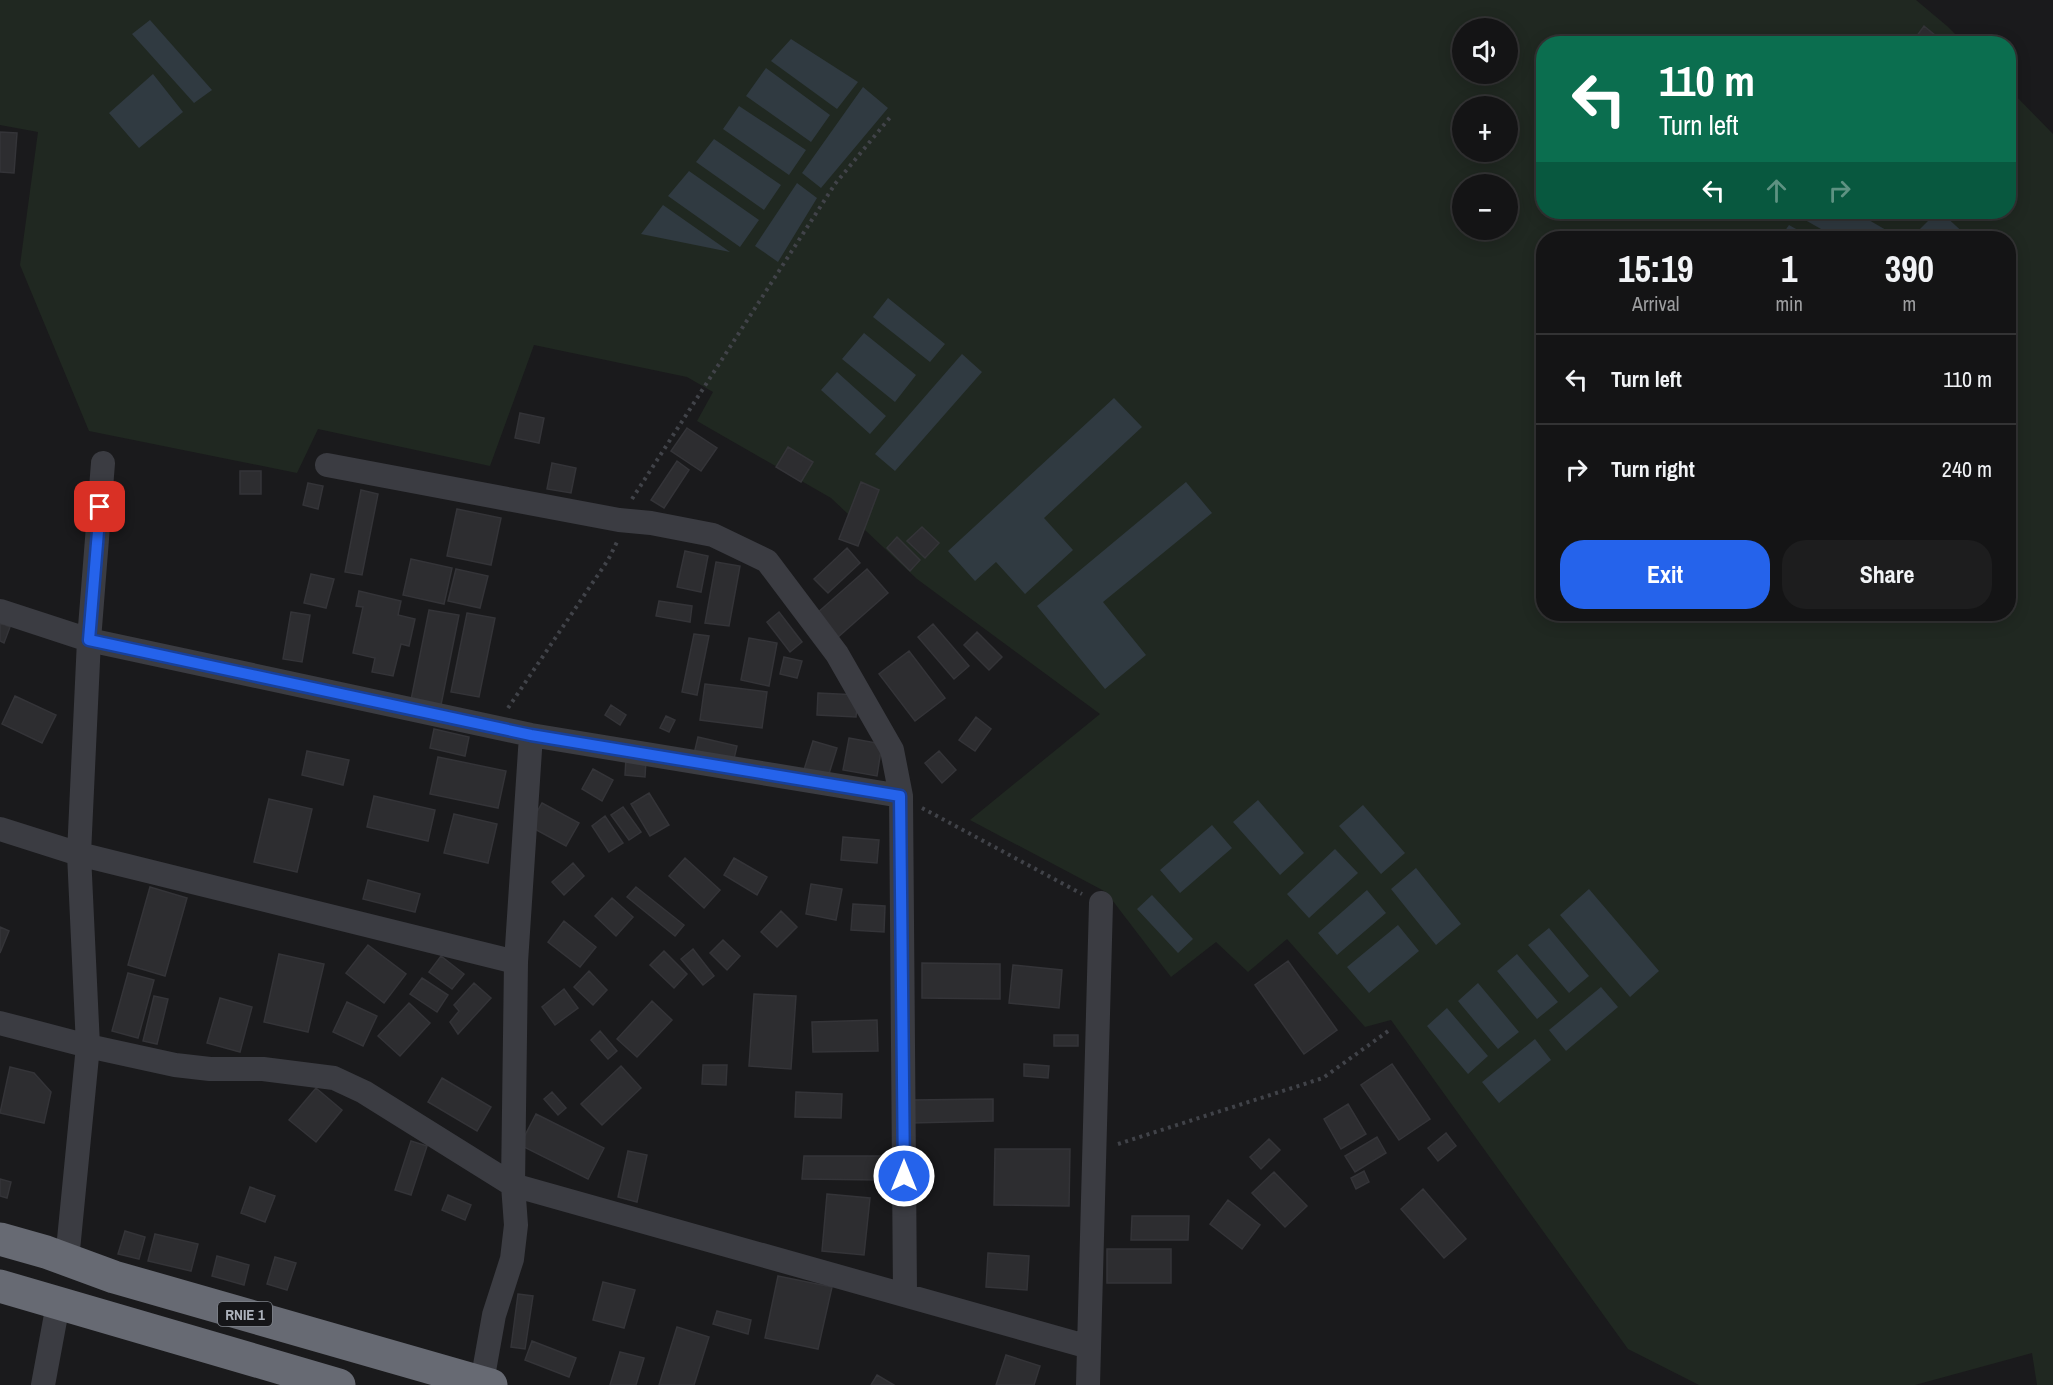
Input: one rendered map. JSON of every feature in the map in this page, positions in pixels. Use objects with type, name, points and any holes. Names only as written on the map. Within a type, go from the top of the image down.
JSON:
[{"type":"highway","name":"RNIE 1","points":[[0,1239],[114,1277],[486,1384]]},
{"type":"highway","name":"RNIE 1","points":[[0,1286],[339,1385]]},
{"type":"street","points":[[67,1260],[88,1046],[79,854],[89,640],[103,462]]},
{"type":"street","points":[[327,465],[619,520],[651,523],[712,535],[767,561],[837,654],[892,750],[900,796],[905,1294]]},
{"type":"street","points":[[0,611],[89,640],[531,735],[900,796]]},
{"type":"street","points":[[486,1384],[494,1315],[512,1259],[516,1225],[513,1185],[516,962],[531,735]]},
{"type":"street","points":[[0,829],[79,854],[516,962]]},
{"type":"street","points":[[1088,1385],[1101,903]]},
{"type":"street","points":[[0,1023],[88,1046],[175,1065],[210,1069],[262,1069],[334,1078],[364,1092],[513,1185],[1089,1347]]},
{"type":"street","points":[[43,1385],[58,1304]]},
{"type":"path","points":[[496,727],[608,560],[618,540],[619,520],[835,184],[892,115]]},
{"type":"path","points":[[900,796],[1101,903]]},
{"type":"path","points":[[1094,1151],[1323,1078],[1391,1029]]},
{"type":"shaded area","points":[[0,0],[1916,0],[1957,36],[1536,36],[1536,219],[2016,219],[2016,96],[2053,134],[2053,1385],[2037,1385],[2032,1353],[1915,1385],[1699,1385],[1628,1349],[1391,1020],[1365,1027],[1287,939],[1248,972],[1216,942],[1171,977],[1106,892],[970,820],[1100,714],[917,579],[831,498],[697,421],[713,392],[687,377],[534,345],[490,466],[318,429],[297,473],[89,431],[20,265],[38,132],[0,125]]},
{"type":"shaded area","points":[[150,20],[212,90],[194,103],[132,34]]},
{"type":"shaded area","points":[[791,39],[858,82],[837,109],[771,61]]},
{"type":"shaded area","points":[[766,68],[830,115],[811,142],[746,96]]},
{"type":"shaded area","points":[[153,74],[183,112],[139,148],[109,113]]},
{"type":"shaded area","points":[[863,87],[888,108],[821,188],[802,173]]},
{"type":"shaded area","points":[[739,106],[806,150],[789,175],[723,129]]},
{"type":"shaded area","points":[[714,139],[781,185],[764,210],[696,162]]},
{"type":"shaded area","points":[[689,171],[759,220],[740,247],[668,196]]},
{"type":"shaded area","points":[[797,183],[817,198],[778,262],[755,246]]},
{"type":"shaded area","points":[[663,205],[730,252],[641,234]]},
{"type":"shaded area","points":[[1803,219],[1867,219],[1886,230],[1884,231],[1825,231]]},
{"type":"shaded area","points":[[1930,219],[1949,219],[1961,231],[1920,231]]},
{"type":"shaded area","points":[[1789,225],[1800,231],[1785,231]]},
{"type":"shaded area","points":[[888,298],[945,344],[930,362],[873,317]]},
{"type":"shaded area","points":[[864,333],[916,375],[895,402],[842,359]]},
{"type":"shaded area","points":[[962,354],[982,372],[895,471],[875,454]]},
{"type":"shaded area","points":[[837,372],[886,416],[870,434],[821,390]]},
{"type":"shaded area","points":[[1114,398],[1142,427],[1044,518],[1073,550],[1025,594],[996,562],[975,581],[948,551]]},
{"type":"shaded area","points":[[1186,482],[1212,513],[1103,602],[1146,655],[1105,689],[1037,606]]},
{"type":"shaded area","points":[[1258,800],[1304,853],[1280,875],[1233,822]]},
{"type":"shaded area","points":[[1363,805],[1405,853],[1381,874],[1339,826]]},
{"type":"shaded area","points":[[1212,825],[1232,848],[1180,893],[1160,870]]},
{"type":"shaded area","points":[[1335,849],[1358,873],[1309,918],[1287,894]]},
{"type":"shaded area","points":[[1416,868],[1461,924],[1436,945],[1391,889]]},
{"type":"shaded area","points":[[1589,889],[1659,971],[1630,997],[1560,915]]},
{"type":"shaded area","points":[[1367,890],[1386,913],[1337,955],[1318,933]]},
{"type":"shaded area","points":[[1152,895],[1193,939],[1178,953],[1137,909]]},
{"type":"shaded area","points":[[1398,925],[1419,951],[1369,993],[1347,967]]},
{"type":"shaded area","points":[[1549,928],[1589,976],[1569,993],[1528,945]]},
{"type":"shaded area","points":[[1517,954],[1558,1002],[1537,1019],[1497,971]]},
{"type":"shaded area","points":[[1478,983],[1519,1032],[1498,1049],[1458,1001]]},
{"type":"shaded area","points":[[1601,987],[1618,1007],[1566,1051],[1549,1030]]},
{"type":"shaded area","points":[[1447,1008],[1488,1056],[1468,1074],[1427,1026]]},
{"type":"shaded area","points":[[1535,1039],[1551,1060],[1499,1103],[1482,1082]]},
{"type":"building","points":[[1924,26],[1936,36],[1917,36]]},
{"type":"building","points":[[0,132],[17,133],[14,173],[0,172]]},
{"type":"building","points":[[520,413],[544,418],[539,443],[515,438]]},
{"type":"building","points":[[687,428],[717,448],[701,471],[671,451]]},
{"type":"building","points":[[788,447],[813,462],[801,482],[776,467]]},
{"type":"building","points":[[677,461],[689,470],[664,508],[651,500]]},
{"type":"building","points":[[552,463],[576,468],[571,493],[547,489]]},
{"type":"building","points":[[240,471],[261,471],[261,494],[240,494]]},
{"type":"building","points":[[861,482],[879,490],[858,546],[839,539]]},
{"type":"building","points":[[308,483],[323,486],[318,509],[303,505]]},
{"type":"building","points":[[361,490],[378,494],[362,575],[345,572]]},
{"type":"building","points":[[457,509],[501,518],[491,565],[447,556]]},
{"type":"building","points":[[922,527],[939,543],[925,558],[907,541]]},
{"type":"building","points":[[897,537],[920,560],[910,571],[887,548]]},
{"type":"building","points":[[847,548],[860,563],[828,593],[814,579]]},
{"type":"building","points":[[685,551],[708,556],[701,592],[677,587]]},
{"type":"building","points":[[411,559],[452,568],[444,604],[403,595]]},
{"type":"building","points":[[716,562],[740,566],[729,626],[705,623]]},
{"type":"building","points":[[456,569],[488,576],[480,608],[448,601]]},
{"type":"building","points":[[867,569],[888,593],[837,638],[816,614]]},
{"type":"building","points":[[311,574],[334,579],[326,608],[304,603]]},
{"type":"building","points":[[359,591],[401,601],[398,615],[415,619],[409,646],[401,644],[393,676],[372,672],[375,658],[353,653],[363,607],[356,606]]},
{"type":"building","points":[[659,601],[692,606],[690,622],[656,616]]},
{"type":"building","points":[[429,610],[459,615],[441,705],[411,700]]},
{"type":"building","points":[[291,612],[310,615],[302,662],[283,659]]},
{"type":"building","points":[[779,612],[802,642],[790,652],[767,622]]},
{"type":"building","points":[[467,613],[495,618],[479,697],[451,692]]},
{"type":"building","points":[[0,623],[10,627],[4,643],[0,641]]},
{"type":"building","points":[[933,624],[969,666],[954,679],[918,637]]},
{"type":"building","points":[[977,632],[1002,657],[989,670],[964,645]]},
{"type":"building","points":[[694,634],[709,636],[697,695],[682,692]]},
{"type":"building","points":[[749,638],[777,643],[769,686],[741,680]]},
{"type":"building","points":[[909,651],[945,698],[915,721],[879,674]]},
{"type":"building","points":[[784,657],[802,661],[797,678],[780,674]]},
{"type":"building","points":[[705,684],[767,692],[762,728],[700,720]]},
{"type":"building","points":[[818,693],[858,695],[856,717],[817,715]]},
{"type":"building","points":[[15,696],[56,715],[42,743],[2,724]]},
{"type":"building","points":[[611,705],[626,715],[620,725],[605,715]]},
{"type":"building","points":[[666,716],[675,720],[669,732],[660,728]]},
{"type":"building","points":[[976,717],[991,729],[975,751],[959,740]]},
{"type":"building","points":[[434,729],[469,737],[465,756],[430,748]]},
{"type":"building","points":[[698,737],[737,746],[733,763],[694,754]]},
{"type":"building","points":[[849,738],[882,744],[877,776],[843,770]]},
{"type":"building","points":[[813,741],[837,748],[827,780],[803,773]]},
{"type":"building","points":[[307,751],[349,760],[343,785],[302,775]]},
{"type":"building","points":[[939,751],[956,770],[942,783],[925,763]]},
{"type":"building","points":[[438,757],[506,771],[498,808],[430,794]]},
{"type":"building","points":[[626,758],[646,760],[645,777],[625,775]]},
{"type":"building","points":[[593,769],[613,780],[602,801],[582,789]]},
{"type":"building","points":[[649,793],[669,825],[650,836],[631,804]]},
{"type":"building","points":[[374,796],[435,810],[428,841],[367,827]]},
{"type":"building","points":[[269,799],[312,809],[297,872],[254,862]]},
{"type":"building","points":[[542,803],[579,823],[566,846],[529,826]]},
{"type":"building","points":[[623,807],[641,832],[629,840],[611,815]]},
{"type":"building","points":[[454,814],[497,824],[488,863],[444,853]]},
{"type":"building","points":[[605,816],[623,843],[609,852],[592,826]]},
{"type":"building","points":[[843,837],[879,840],[877,863],[841,860]]},
{"type":"building","points":[[685,858],[720,890],[704,908],[669,876]]},
{"type":"building","points":[[734,858],[767,877],[757,895],[724,875]]},
{"type":"building","points":[[573,863],[584,876],[564,895],[552,882]]},
{"type":"building","points":[[368,880],[420,894],[415,912],[363,899]]},
{"type":"building","points":[[811,884],[842,889],[836,920],[806,914]]},
{"type":"building","points":[[150,887],[187,898],[165,976],[128,965]]},
{"type":"building","points":[[636,887],[684,925],[675,936],[627,897]]},
{"type":"building","points":[[612,898],[633,917],[616,936],[595,916]]},
{"type":"building","points":[[853,904],[885,906],[884,932],[851,930]]},
{"type":"building","points":[[781,911],[797,927],[777,947],[761,932]]},
{"type":"building","points":[[564,921],[596,947],[580,967],[548,942]]},
{"type":"building","points":[[0,927],[9,931],[0,953]]},
{"type":"building","points":[[723,940],[740,956],[727,970],[710,953]]},
{"type":"building","points":[[368,945],[406,974],[384,1003],[346,973]]},
{"type":"building","points":[[693,949],[714,976],[703,985],[681,959]]},
{"type":"building","points":[[664,951],[687,974],[674,988],[650,965]]},
{"type":"building","points":[[279,954],[324,964],[308,1032],[264,1022]]},
{"type":"building","points":[[441,956],[464,974],[452,989],[429,972]]},
{"type":"building","points":[[1288,961],[1337,1030],[1304,1054],[1255,985]]},
{"type":"building","points":[[922,963],[1000,964],[1000,999],[922,998]]},
{"type":"building","points":[[1013,965],[1062,970],[1059,1008],[1009,1003]]},
{"type":"building","points":[[589,971],[607,990],[593,1005],[574,987]]},
{"type":"building","points":[[128,973],[154,980],[138,1038],[112,1031]]},
{"type":"building","points":[[422,978],[448,995],[437,1012],[410,994]]},
{"type":"building","points":[[474,983],[491,998],[458,1034],[450,1022],[459,1011],[454,1005]]},
{"type":"building","points":[[564,989],[578,1008],[555,1025],[542,1007]]},
{"type":"building","points":[[754,994],[796,996],[791,1069],[749,1066]]},
{"type":"building","points":[[154,996],[168,999],[157,1044],[143,1041]]},
{"type":"building","points":[[220,998],[252,1007],[240,1052],[207,1043]]},
{"type":"building","points":[[652,1001],[672,1020],[637,1057],[617,1039]]},
{"type":"building","points":[[347,1002],[377,1016],[363,1046],[333,1032]]},
{"type":"building","points":[[409,1003],[430,1023],[400,1056],[378,1036]]},
{"type":"building","points":[[877,1020],[878,1051],[813,1052],[812,1022]]},
{"type":"building","points":[[600,1031],[617,1051],[608,1059],[591,1040]]},
{"type":"building","points":[[1054,1035],[1078,1035],[1078,1046],[1054,1046]]},
{"type":"building","points":[[1024,1064],[1049,1066],[1048,1078],[1024,1076]]},
{"type":"building","points":[[1392,1064],[1430,1119],[1399,1140],[1361,1085]]},
{"type":"building","points":[[703,1065],[727,1065],[726,1085],[702,1084]]},
{"type":"building","points":[[621,1066],[641,1088],[602,1125],[581,1104]]},
{"type":"building","points":[[10,1067],[34,1073],[51,1092],[44,1123],[0,1113]]},
{"type":"building","points":[[442,1078],[491,1107],[477,1131],[428,1102]]},
{"type":"building","points":[[316,1088],[342,1110],[316,1142],[289,1120]]},
{"type":"building","points":[[552,1092],[566,1108],[558,1115],[544,1099]]},
{"type":"building","points":[[796,1092],[842,1094],[841,1118],[795,1117]]},
{"type":"building","points":[[993,1099],[993,1121],[911,1123],[911,1100]]},
{"type":"building","points":[[1348,1104],[1366,1134],[1341,1149],[1324,1119]]},
{"type":"building","points":[[536,1114],[604,1148],[588,1179],[520,1145]]},
{"type":"building","points":[[1446,1133],[1456,1146],[1438,1161],[1428,1148]]},
{"type":"building","points":[[1377,1137],[1386,1153],[1355,1172],[1345,1156]]},
{"type":"building","points":[[1269,1139],[1280,1150],[1261,1169],[1250,1157]]},
{"type":"building","points":[[411,1141],[427,1146],[411,1195],[395,1190]]},
{"type":"building","points":[[995,1149],[1070,1149],[1069,1206],[994,1205]]},
{"type":"building","points":[[628,1151],[647,1155],[637,1202],[618,1197]]},
{"type":"building","points":[[804,1156],[882,1156],[881,1180],[802,1179]]},
{"type":"building","points":[[1364,1171],[1369,1182],[1356,1189],[1351,1178]]},
{"type":"building","points":[[1274,1172],[1307,1206],[1285,1227],[1252,1193]]},
{"type":"building","points":[[0,1179],[11,1182],[7,1198],[0,1196]]},
{"type":"building","points":[[250,1187],[275,1196],[265,1222],[241,1213]]},
{"type":"building","points":[[1423,1189],[1466,1239],[1444,1258],[1401,1209]]},
{"type":"building","points":[[827,1194],[870,1198],[864,1255],[822,1251]]},
{"type":"building","points":[[448,1195],[471,1205],[465,1220],[442,1210]]},
{"type":"building","points":[[1228,1200],[1260,1225],[1242,1249],[1210,1224]]},
{"type":"building","points":[[1132,1216],[1189,1216],[1188,1240],[1131,1240]]},
{"type":"building","points":[[125,1231],[145,1237],[139,1259],[118,1254]]},
{"type":"building","points":[[155,1234],[198,1244],[191,1271],[148,1261]]},
{"type":"building","points":[[1107,1249],[1171,1249],[1171,1283],[1107,1283]]},
{"type":"building","points":[[988,1253],[1029,1256],[1027,1290],[986,1287]]},
{"type":"building","points":[[217,1256],[249,1265],[244,1285],[212,1276]]},
{"type":"building","points":[[275,1257],[296,1263],[287,1290],[267,1284]]},
{"type":"building","points":[[778,1276],[832,1287],[818,1349],[765,1338]]},
{"type":"building","points":[[603,1282],[635,1290],[624,1328],[593,1320]]},
{"type":"building","points":[[518,1294],[533,1296],[525,1349],[511,1347]]},
{"type":"building","points":[[717,1311],[751,1320],[748,1334],[713,1324]]},
{"type":"building","points":[[677,1327],[709,1337],[694,1385],[659,1385]]},
{"type":"building","points":[[532,1341],[576,1358],[569,1377],[525,1360]]},
{"type":"building","points":[[620,1352],[644,1358],[636,1385],[610,1385]]},
{"type":"building","points":[[1006,1355],[1040,1366],[1034,1385],[996,1385]]},
{"type":"building","points":[[877,1375],[894,1385],[871,1385]]},
{"type":"route","points":[[100,507],[89,640],[531,735],[900,796],[904,1176]]}]
